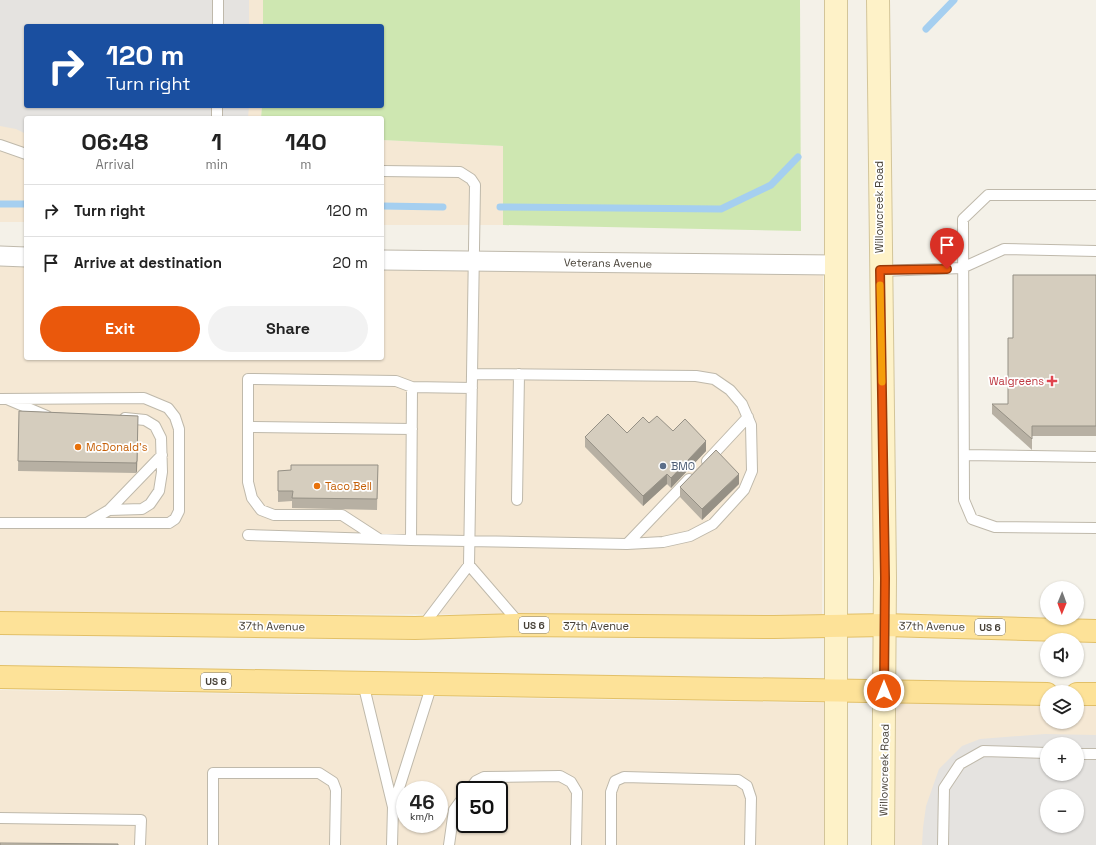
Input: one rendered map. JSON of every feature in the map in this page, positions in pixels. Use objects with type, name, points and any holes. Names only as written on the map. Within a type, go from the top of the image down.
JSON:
[{"type":"main road","name":"37th Avenue","points":[[0,623],[421,628],[521,625],[885,625],[1096,631]]},
{"type":"main road","name":"US 6","points":[[0,677],[1040,694]]},
{"type":"main road","points":[[1084,694],[1096,694]]},
{"type":"street","points":[[836,0],[836,845]]},
{"type":"street","name":"Willowcreek Road","points":[[878,0],[885,625],[883,845]]},
{"type":"street","points":[[0,256],[24,257]]},
{"type":"street","name":"Veterans Avenue","points":[[384,260],[835,265]]},
{"type":"lane","points":[[218,0],[218,24]]},
{"type":"lane","points":[[0,145],[24,153]]},
{"type":"lane","points":[[384,171],[460,172],[471,179],[475,185],[475,262],[469,565],[421,628]]},
{"type":"lane","points":[[1096,195],[988,196],[963,219],[962,268],[964,500],[972,519],[995,527],[1096,528]]},
{"type":"lane","points":[[880,270],[962,268],[1004,249],[1096,251]]},
{"type":"lane","points":[[248,535],[628,544],[663,542],[684,537],[713,524],[744,490],[752,470],[751,425],[748,417],[742,404],[730,390],[714,379],[696,376],[473,374]]},
{"type":"lane","points":[[517,500],[519,374]]},
{"type":"lane","points":[[379,539],[342,515],[274,515],[261,510],[252,498],[248,482],[248,379],[396,381],[412,387],[472,388]]},
{"type":"lane","points":[[411,540],[412,387]]},
{"type":"lane","points":[[0,523],[169,523],[175,519],[178,511],[179,429],[168,408],[144,398],[3,399]]},
{"type":"lane","points":[[3,399],[44,416],[59,416]]},
{"type":"lane","points":[[628,544],[748,417]]},
{"type":"lane","points":[[109,510],[142,509],[150,504],[159,491],[162,472],[161,438],[155,426],[145,420],[111,418]]},
{"type":"lane","points":[[248,427],[412,429]]},
{"type":"lane","points":[[87,523],[109,510],[162,455]]},
{"type":"lane","points":[[964,455],[1096,457]]},
{"type":"lane","points":[[469,565],[521,625]]},
{"type":"lane","points":[[363,683],[393,807],[392,845]]},
{"type":"lane","points":[[393,807],[432,684]]},
{"type":"lane","points":[[943,845],[944,788],[960,764],[983,751],[1040,753]]},
{"type":"lane","points":[[1084,754],[1096,754]]},
{"type":"lane","points":[[213,845],[213,773],[319,773],[333,782],[336,790],[335,845]]},
{"type":"lane","points":[[476,781],[484,777],[560,776],[571,782],[577,792],[576,845]]},
{"type":"lane","points":[[612,845],[611,792],[615,781],[624,777],[738,780],[747,786],[751,798],[750,845]]},
{"type":"lane","points":[[449,845],[454,810],[456,807]]},
{"type":"lane","points":[[0,818],[141,820],[140,845]]},
{"type":"shaded area","points":[[0,0],[263,0],[263,24],[24,24],[24,108],[262,108],[261,116],[24,116],[24,222],[0,222]]},
{"type":"shaded area","points":[[0,0],[249,0],[249,24],[24,24],[24,108],[249,108],[248,116],[24,116],[24,133],[16,129],[0,126]]},
{"type":"shaded area","points":[[384,140],[503,146],[503,225],[384,225]]},
{"type":"shaded area","points":[[0,265],[24,265],[24,360],[384,360],[384,270],[823,275],[822,615],[0,614]]},
{"type":"shaded area","points":[[0,690],[824,703],[826,845],[0,845]]},
{"type":"shaded area","points":[[892,699],[1040,702],[1040,729],[1084,729],[1084,703],[1096,703],[1096,845],[890,845]]},
{"type":"shaded area","points":[[1045,734],[1096,735],[1096,845],[922,845],[926,806],[939,769],[962,746],[980,739]]},
{"type":"green space","points":[[263,0],[800,0],[801,231],[503,225],[503,146],[384,140],[384,116],[261,116],[262,108],[384,108],[384,24],[263,24]]},
{"type":"building","name":"Walgreens","points":[[1013,275],[1096,275],[1096,426],[1032,426],[1032,439],[992,404],[1008,404],[1008,338],[1013,338]]},
{"type":"building","name":"McDonald's","points":[[19,411],[138,416],[137,461],[136,463],[18,461]]},
{"type":"building","points":[[608,414],[627,433],[643,417],[649,423],[657,416],[673,431],[685,419],[706,441],[671,478],[667,474],[643,496],[585,437]]},
{"type":"building","points":[[716,450],[739,474],[702,509],[680,487]]},
{"type":"building","points":[[291,465],[378,465],[377,499],[292,498],[293,491],[278,491],[278,471],[291,470]]},
{"type":"building","points":[[0,843],[118,844],[118,845],[0,845]]},
{"type":"waterway","points":[[926,29],[954,0]]},
{"type":"waterway","points":[[500,207],[721,209],[771,185],[798,157]]},
{"type":"waterway","points":[[0,204],[24,204]]},
{"type":"waterway","points":[[384,206],[443,207]]},
{"type":"slow traffic","points":[[880,285],[882,382]]},
{"type":"place","name":"Walgreens","points":[[1052,381]]},
{"type":"place","name":"McDonald's","points":[[78,447]]},
{"type":"place","name":"BMO","points":[[663,466]]},
{"type":"place","name":"Taco Bell","points":[[317,486]]},
{"type":"route","points":[[884,691],[885,578],[880,270],[947,269]]}]
